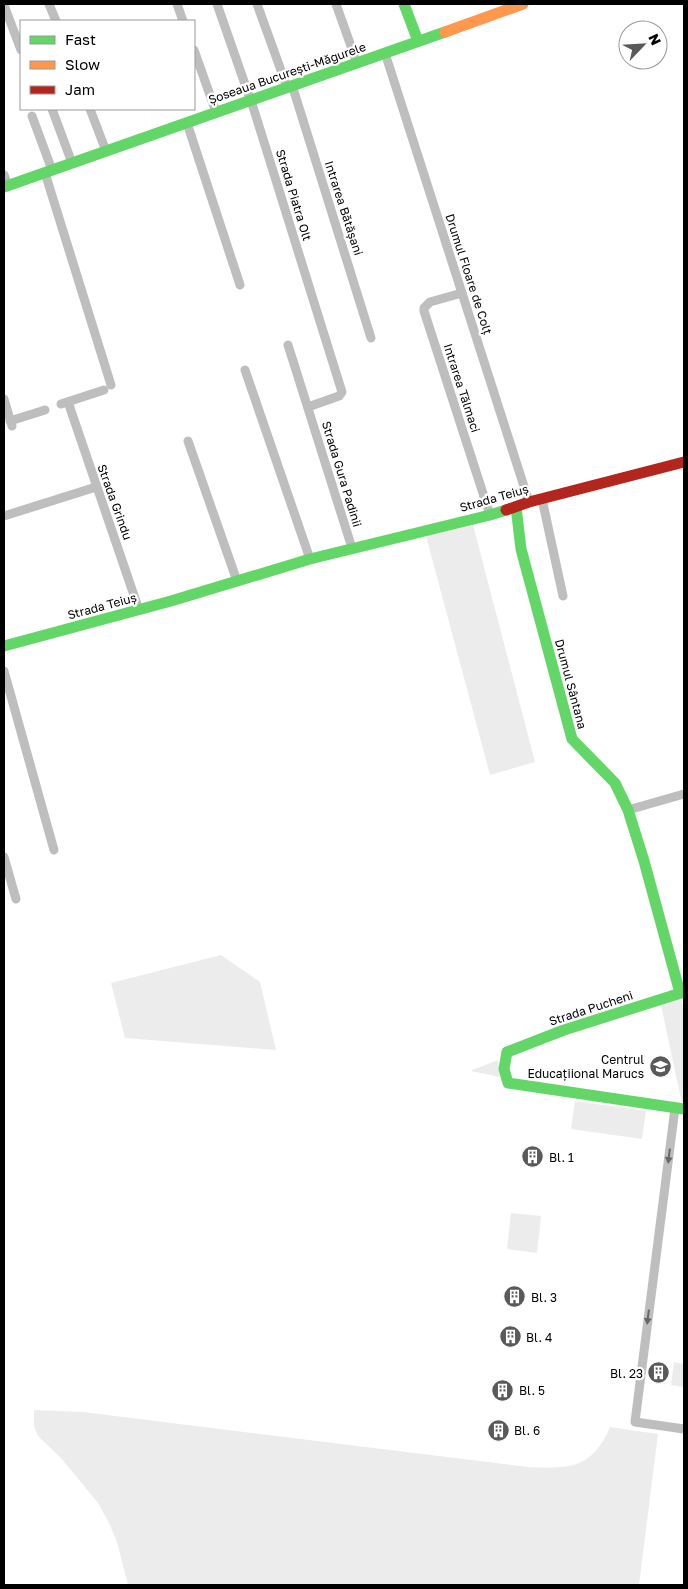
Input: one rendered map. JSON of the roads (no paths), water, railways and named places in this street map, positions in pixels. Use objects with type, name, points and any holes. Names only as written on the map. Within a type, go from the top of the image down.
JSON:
[{"type":"street","points":[[49,4],[56,20]]},
{"type":"street","points":[[177,4],[183,20]]},
{"type":"street","name":"Strada Piatra Olt","points":[[217,4],[251,100],[341,394],[308,407]]},
{"type":"street","name":"Intrarea Bătășani","points":[[257,4],[289,86],[371,338]]},
{"type":"street","points":[[336,4],[357,62]]},
{"type":"street","points":[[404,4],[418,41]]},
{"type":"street","name":"Șoseaua București-Măgurele","points":[[5,182],[72,163],[520,4]]},
{"type":"street","points":[[4,5],[20,47]]},
{"type":"street","points":[[195,53],[216,112]]},
{"type":"street","name":"Drumul Floare de Colț","points":[[385,53],[529,502]]},
{"type":"street","points":[[52,110],[72,163]]},
{"type":"street","points":[[90,110],[106,151]]},
{"type":"street","points":[[32,116],[74,285]]},
{"type":"street","points":[[187,122],[240,284]]},
{"type":"street","name":"Strada Grindu","points":[[45,172],[108,388],[65,403],[139,610]]},
{"type":"street","name":"Intrarea Tălmaci","points":[[462,293],[430,302],[424,308],[424,311],[490,515]]},
{"type":"street","name":"Strada Gura Padinii","points":[[288,345],[352,548]]},
{"type":"street","points":[[245,370],[310,560]]},
{"type":"street","points":[[4,399],[11,423],[46,410]]},
{"type":"street","points":[[188,441],[236,582]]},
{"type":"street","name":"Strada Teiuș","points":[[4,646],[139,610],[352,548],[490,515],[529,502],[684,462]]},
{"type":"street","points":[[4,516],[96,487]]},
{"type":"street","points":[[542,499],[563,596]]},
{"type":"street","name":"Drumul Sântana","points":[[516,507],[521,549],[572,739],[615,783],[628,810],[682,993]]},
{"type":"street","points":[[4,671],[54,850]]},
{"type":"street","points":[[628,810],[684,794]]},
{"type":"street","points":[[4,857],[16,899]]},
{"type":"street","name":"Strada Pucheni","points":[[680,1108],[508,1083],[504,1069],[507,1052],[564,1030],[682,993]]},
{"type":"street","points":[[680,1108],[635,1422],[684,1429]]},
{"type":"place","name":"Centrul Educațiional Marucs","points":[[660,1066]]},
{"type":"place","name":"Bl. 1","points":[[533,1157]]},
{"type":"place","name":"Bl. 3","points":[[515,1297]]},
{"type":"place","name":"Bl. 4","points":[[510,1337]]},
{"type":"place","name":"Bl. 23","points":[[659,1373]]},
{"type":"place","name":"Bl. 5","points":[[503,1390]]},
{"type":"place","name":"Bl. 6","points":[[498,1430]]}]
